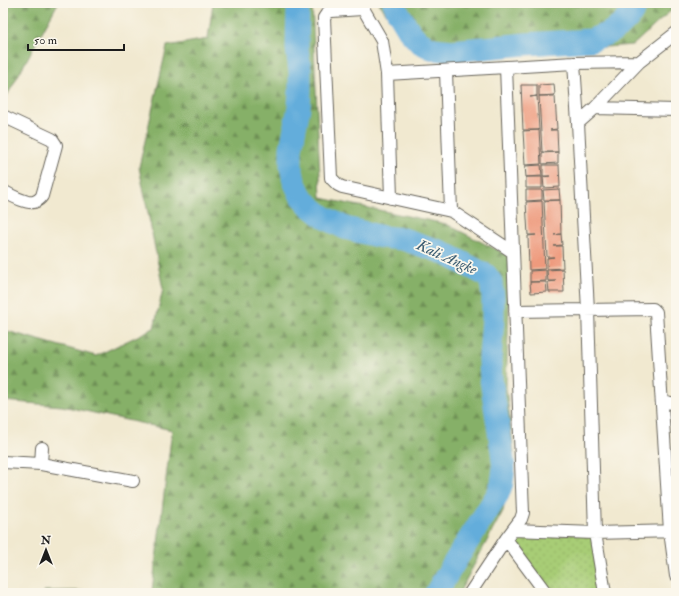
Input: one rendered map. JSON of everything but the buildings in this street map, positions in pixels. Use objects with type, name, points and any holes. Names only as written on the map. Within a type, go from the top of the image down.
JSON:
[{"type":"street","points":[[391,198],[387,74],[382,42],[364,10],[332,11],[326,14],[324,18],[331,178],[342,187],[391,198],[451,211],[513,252]]},
{"type":"street","points":[[578,122],[595,108],[639,62],[676,33]]},
{"type":"street","points":[[387,74],[574,63],[639,62]]},
{"type":"street","points":[[574,63],[588,310],[595,533],[605,593]]},
{"type":"street","points":[[470,593],[521,519],[523,513],[506,67]]},
{"type":"street","points":[[446,71],[451,211]]},
{"type":"street","points":[[595,108],[676,110]]},
{"type":"street","points":[[3,116],[52,140],[56,145],[42,196],[38,201],[30,202],[3,191]]},
{"type":"street","points":[[515,311],[655,310],[676,576]]},
{"type":"street","points":[[662,401],[676,404]]},
{"type":"street","points":[[41,464],[42,448]]},
{"type":"street","points":[[3,462],[41,464],[133,481]]},
{"type":"street","points":[[509,535],[673,531]]},
{"type":"street","points":[[509,535],[546,593]]},
{"type":"green space","points":[[3,3],[58,3],[3,103]]},
{"type":"green space","points":[[213,3],[312,3],[321,198],[446,224],[511,257],[506,388],[514,452],[503,511],[459,593],[45,593],[44,591],[152,591],[172,430],[62,406],[3,401],[3,330],[96,356],[154,328],[163,289],[139,167],[167,46],[208,39]]},
{"type":"green space","points":[[379,3],[676,3],[676,6],[633,45],[454,58],[408,45]]},
{"type":"green space","points":[[595,533],[603,593],[546,593],[506,539]]},
{"type":"waterway","name":"Kali Angke","points":[[299,3],[297,48],[300,71],[300,91],[299,107],[291,149],[291,166],[294,181],[301,196],[310,206],[324,217],[345,228],[382,237],[403,239],[442,252],[486,275],[491,282],[493,296],[490,359],[491,379],[504,468],[502,483],[498,494],[436,593]]},
{"type":"waterway","name":"Kali Angke","points":[[394,3],[410,32],[419,42],[433,49],[452,51],[591,40],[609,33],[620,26],[630,16],[638,3]]}]
